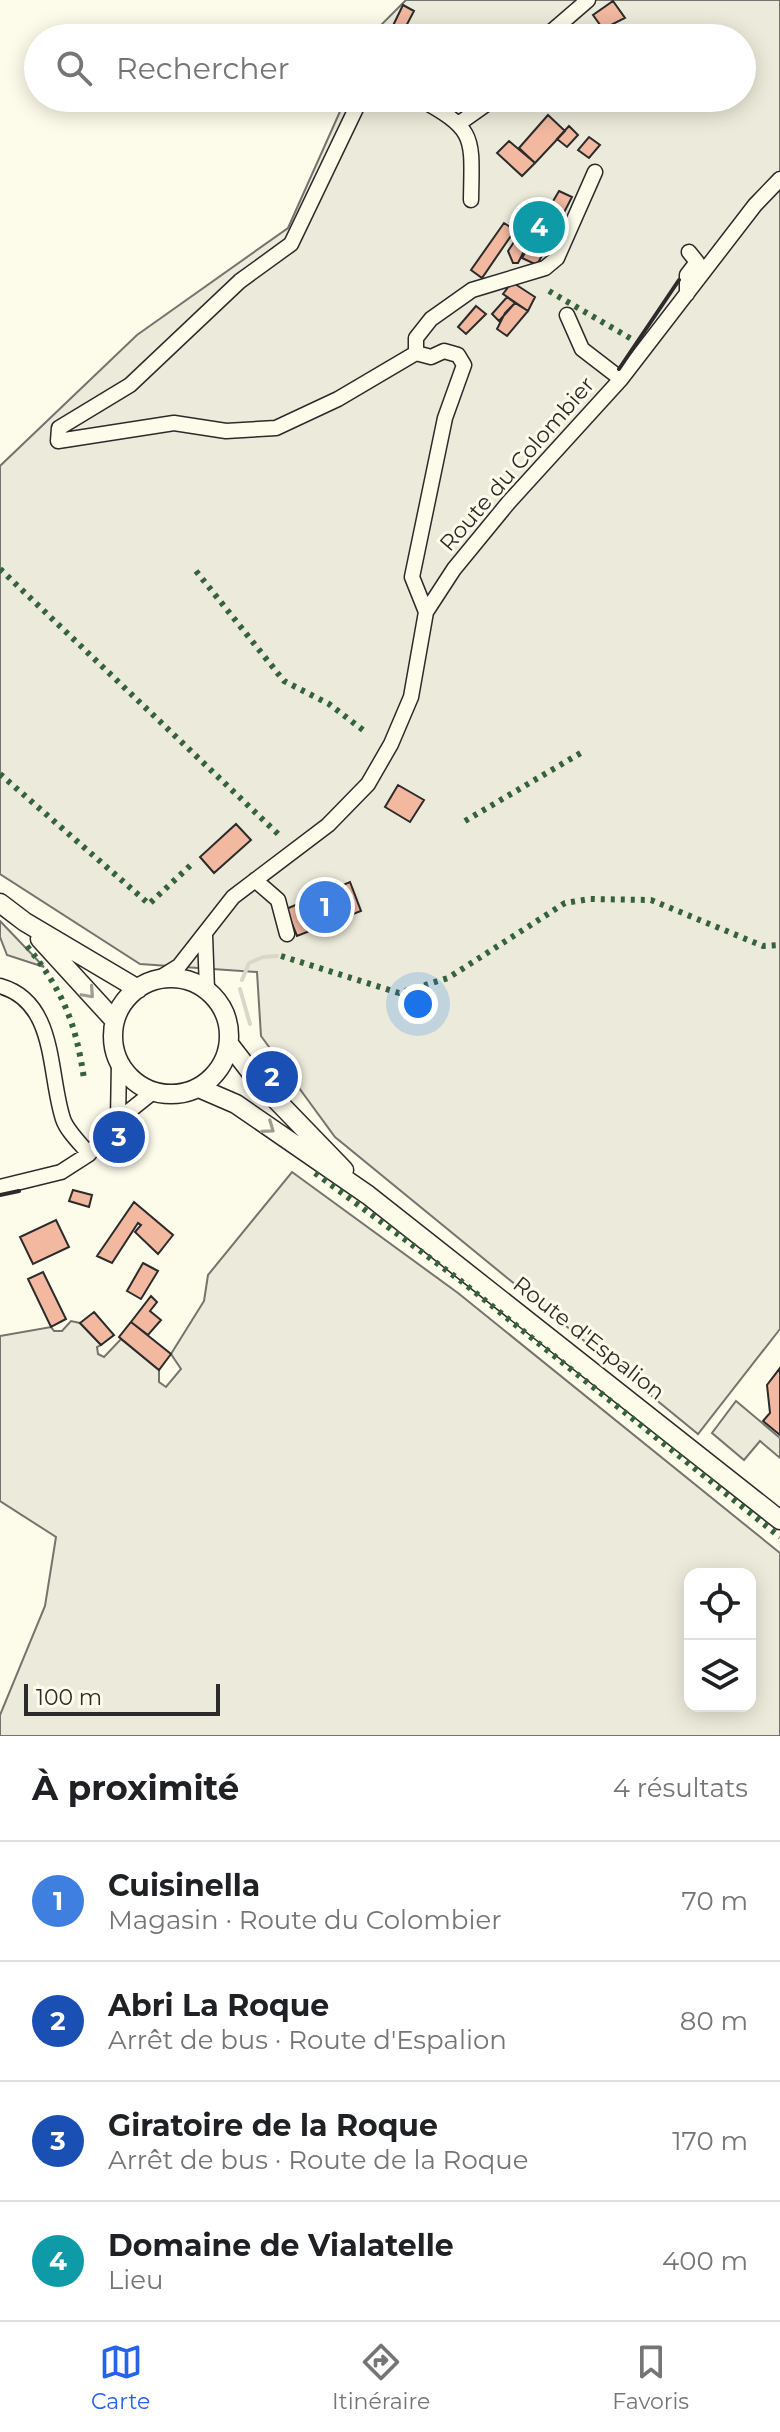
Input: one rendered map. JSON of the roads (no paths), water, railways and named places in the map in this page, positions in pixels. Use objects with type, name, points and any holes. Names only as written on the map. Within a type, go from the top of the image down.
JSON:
[{"type":"main road","points":[[0,903],[25,922],[147,985]]},
{"type":"main road","points":[[25,922],[115,1021]]},
{"type":"main road","points":[[177,978],[207,990],[225,1014],[229,1044],[216,1074],[199,1088],[176,1094],[153,1092],[133,1080],[119,1062],[113,1042],[115,1021],[124,1003],[147,985],[177,978]]},
{"type":"main road","name":"Route d'Espalion","points":[[229,1044],[256,1079],[368,1195]]},
{"type":"main road","name":"Route d'Espalion","points":[[199,1088],[236,1104],[368,1195],[780,1520]]},
{"type":"street","points":[[560,24],[588,0]]},
{"type":"street","points":[[354,112],[291,244],[240,281],[130,385],[59,428],[58,441],[174,423],[226,431],[276,428],[338,399],[416,353],[431,357],[444,351],[458,355],[464,365],[445,418],[412,577],[426,612]]},
{"type":"street","points":[[443,112],[461,122],[472,150],[471,200]]},
{"type":"street","points":[[461,122],[471,112]]},
{"type":"street","points":[[416,353],[416,338],[449,304],[472,290],[545,268],[557,258],[595,172]]},
{"type":"street","name":"Route du Colombier","points":[[147,985],[179,966],[233,897],[328,825],[368,784],[391,744],[411,697],[426,612],[454,569],[509,502],[621,379],[780,179]]},
{"type":"street","points":[[687,294],[687,275],[697,262],[689,252]]},
{"type":"street","points":[[567,315],[582,349],[621,379]]},
{"type":"street","points":[[255,880],[278,900],[287,934]]},
{"type":"street","points":[[205,935],[207,990]]},
{"type":"street","points":[[0,986],[14,990],[35,1009],[46,1032],[64,1123],[89,1154]]},
{"type":"street","points":[[118,1120],[119,1062]]},
{"type":"street","points":[[0,1187],[61,1172],[89,1154],[118,1120],[153,1092]]},
{"type":"waterway","points":[[242,980],[249,963],[263,957],[277,956]]},
{"type":"waterway","points":[[240,989],[250,1024]]},
{"type":"place","name":"Domaine de Vialatelle","points":[[539,227]]},
{"type":"place","name":"Cuisinella","points":[[325,907]]},
{"type":"place","name":"Abri La Roque","points":[[272,1077]]},
{"type":"place","name":"Giratoire de la Roque","points":[[119,1137]]}]
